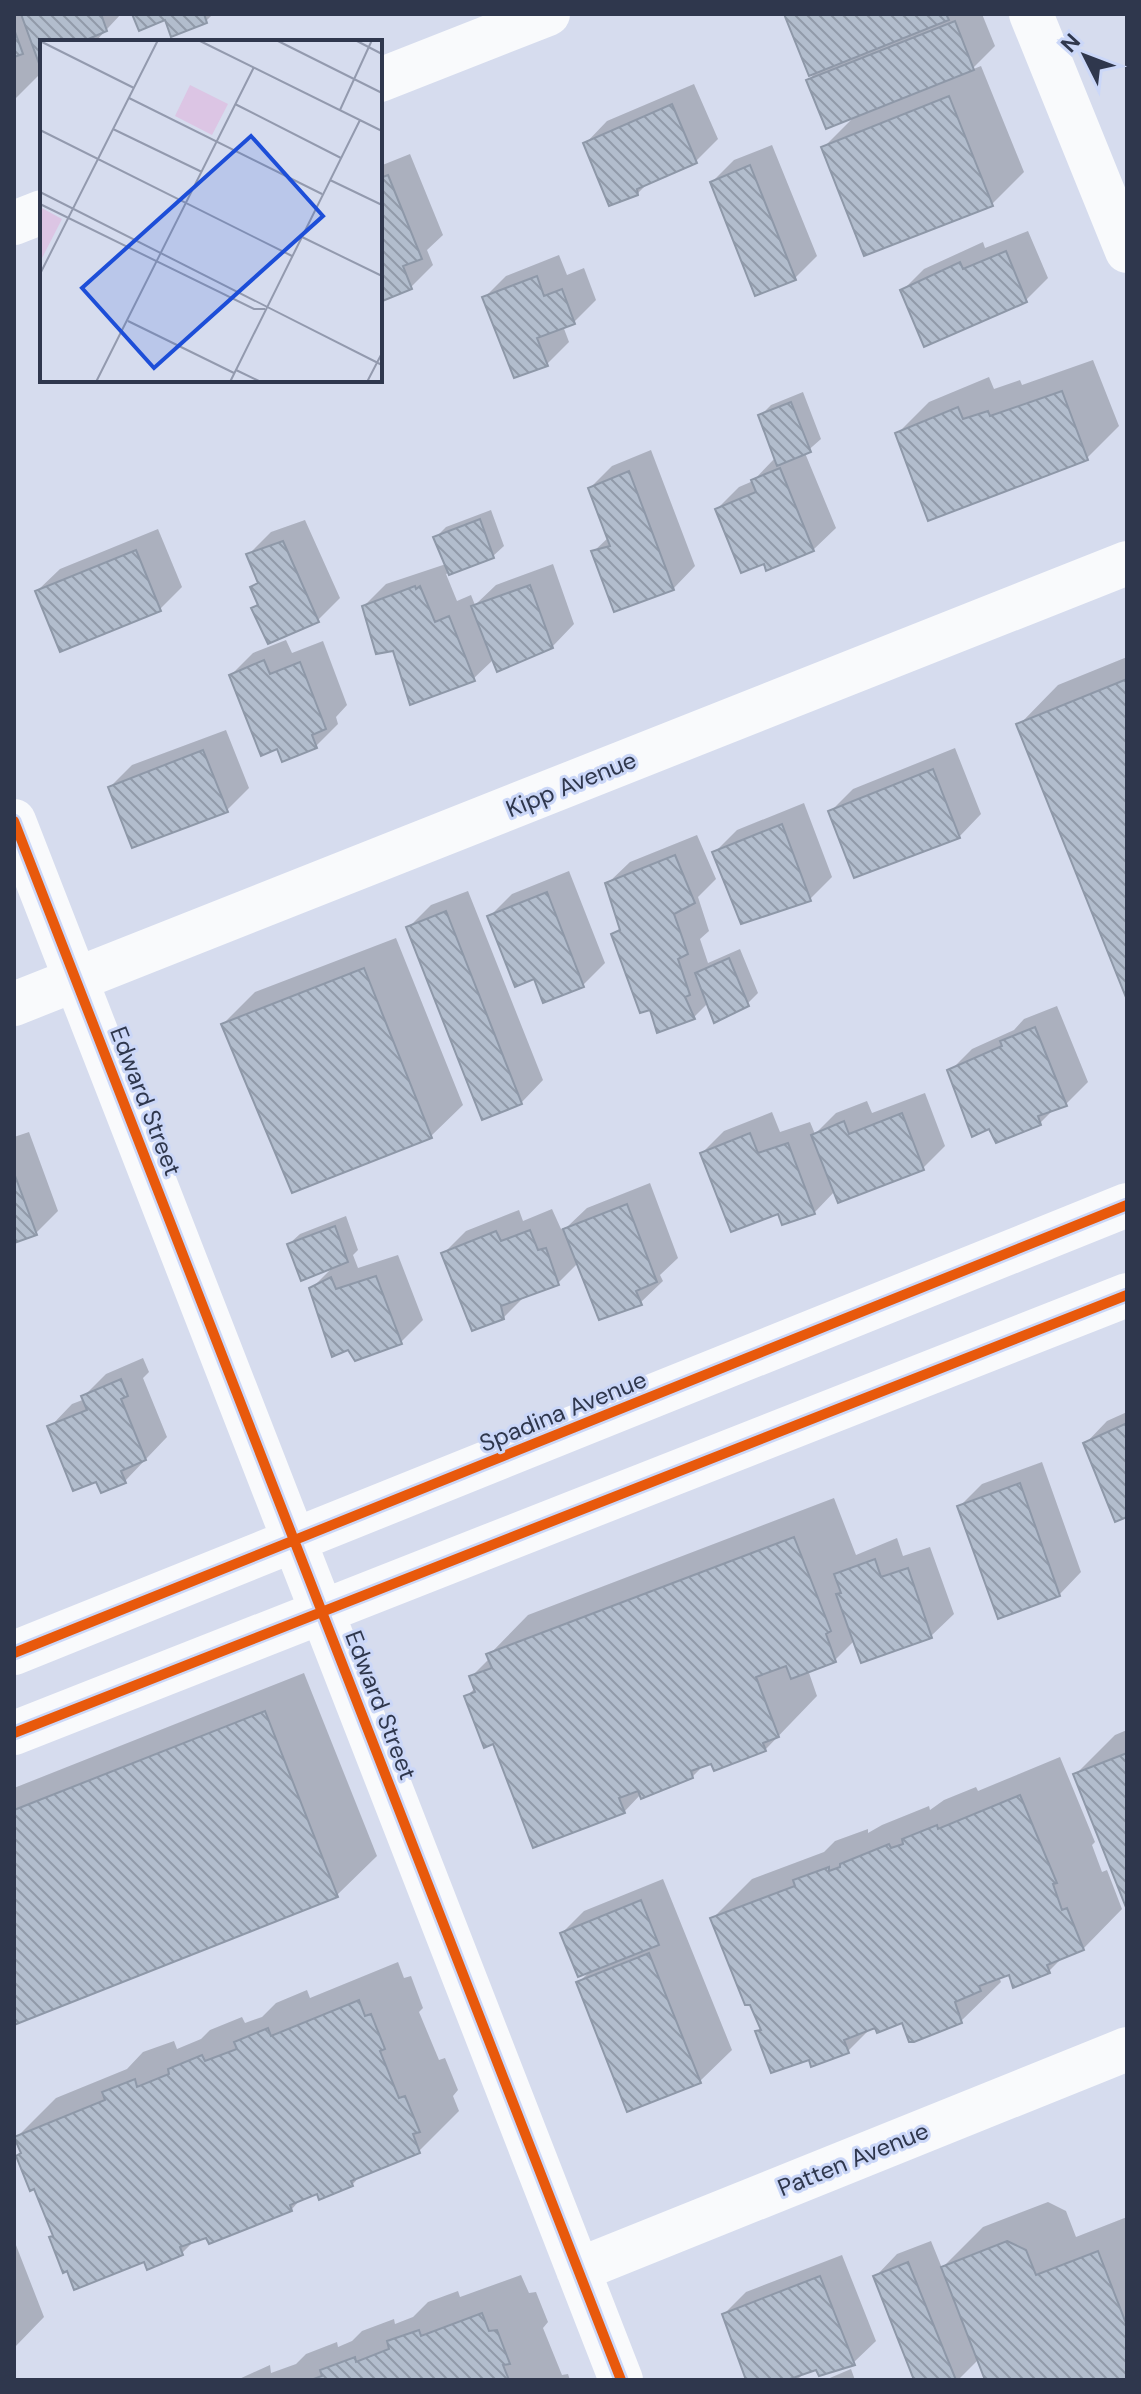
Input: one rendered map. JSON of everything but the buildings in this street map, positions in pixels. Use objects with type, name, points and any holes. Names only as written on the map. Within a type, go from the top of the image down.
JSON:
[{"type":"street","points":[[382,79],[548,14]]},
{"type":"street","points":[[1031,14],[1127,251]]},
{"type":"street","points":[[14,223],[40,213]]},
{"type":"street","name":"Kipp Avenue","points":[[14,1004],[1127,563]]},
{"type":"street","name":"Edward Street","points":[[14,821],[621,2380]]},
{"type":"street","name":"Spadina Avenue","points":[[14,1653],[1127,1205]]},
{"type":"street","points":[[14,1733],[1127,1295]]},
{"type":"street","name":"Patten Avenue","points":[[578,2270],[1127,2049]]},
{"type":"cycle path","points":[[14,821],[621,2380]]},
{"type":"cycle path","points":[[14,1653],[1127,1205]]},
{"type":"cycle path","points":[[14,1733],[1127,1295]]}]
